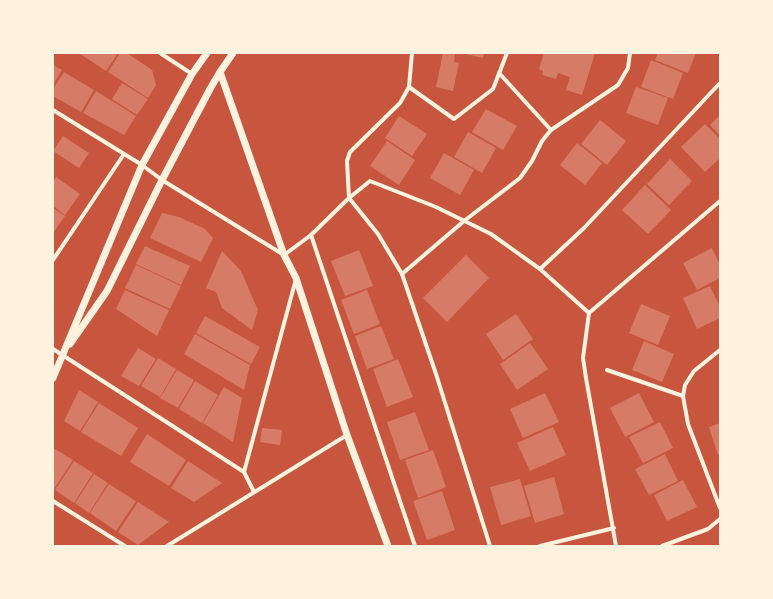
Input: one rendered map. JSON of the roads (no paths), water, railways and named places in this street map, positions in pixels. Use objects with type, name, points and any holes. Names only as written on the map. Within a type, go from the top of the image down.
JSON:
[{"type":"street","points":[[160,53],[192,74]]},
{"type":"street","points":[[53,378],[142,165],[192,74],[207,53]]},
{"type":"street","points":[[62,355],[107,291],[162,180],[220,72],[233,53]]},
{"type":"street","points":[[412,53],[408,87],[400,103],[350,152],[347,161],[349,198],[378,234],[402,274],[436,374],[490,546]]},
{"type":"street","points":[[408,87],[454,119],[493,89],[507,53]]},
{"type":"street","points":[[402,274],[464,221],[520,178],[532,161],[542,141],[551,130],[618,85],[628,68],[630,53]]},
{"type":"street","points":[[220,72],[284,255],[296,278],[347,435],[388,546]]},
{"type":"street","points":[[499,73],[551,130]]},
{"type":"street","points":[[540,269],[584,228],[720,83]]},
{"type":"street","points":[[53,110],[142,165],[162,180],[284,255]]},
{"type":"street","points":[[53,260],[124,154]]},
{"type":"street","points":[[284,255],[310,235],[349,198],[370,181],[436,208],[491,234],[540,269],[589,313]]},
{"type":"street","points":[[616,546],[583,358],[589,313],[720,201]]},
{"type":"street","points":[[310,235],[415,546]]},
{"type":"street","points":[[244,472],[296,278]]},
{"type":"street","points":[[53,349],[244,472],[254,492]]},
{"type":"street","points":[[720,350],[694,371],[685,385],[683,396],[688,424],[720,508]]},
{"type":"street","points":[[607,370],[683,396]]},
{"type":"street","points":[[167,546],[347,435]]},
{"type":"street","points":[[53,501],[125,546]]},
{"type":"street","points":[[662,546],[708,529],[720,519]]},
{"type":"street","points":[[540,546],[614,528]]}]
